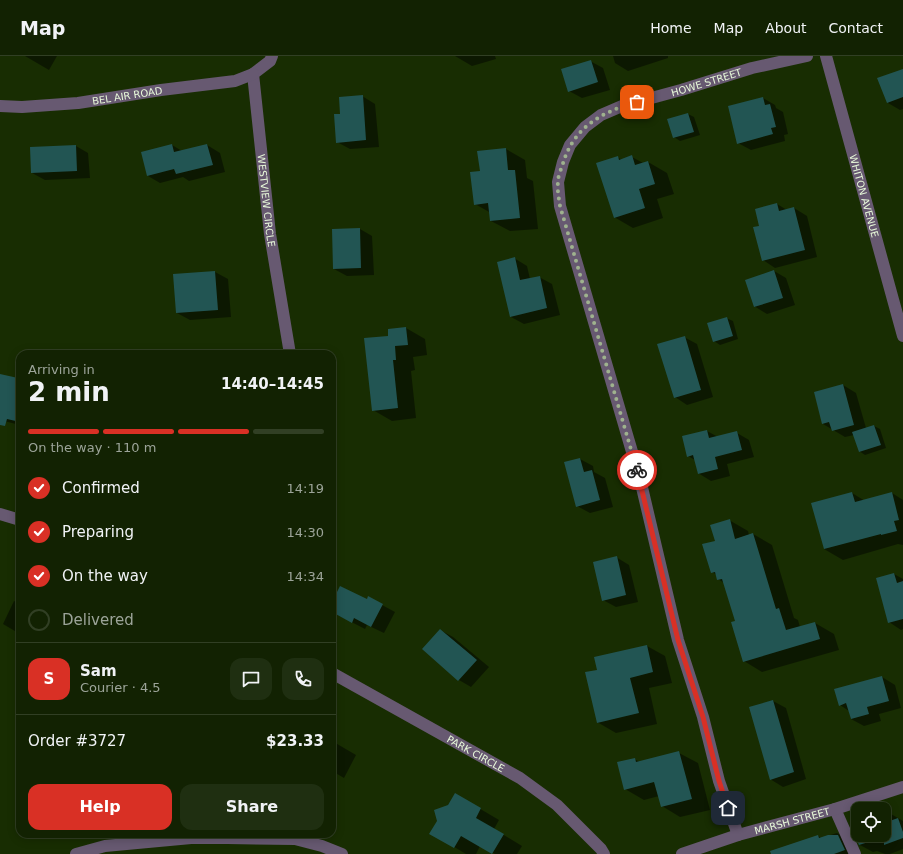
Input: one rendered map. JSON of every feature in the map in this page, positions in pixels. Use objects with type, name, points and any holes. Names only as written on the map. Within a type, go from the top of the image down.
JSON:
[{"type":"street","points":[[253,74],[270,61],[272,56]]},
{"type":"street","name":"HOWE STREET","points":[[738,835],[719,781],[703,717],[678,640],[640,479],[560,206],[558,182],[563,162],[570,145],[585,127],[601,115],[622,106],[752,68],[807,56]]},
{"type":"street","name":"WHITON AVENUE","points":[[826,56],[903,336]]},
{"type":"street","name":"BEL AIR ROAD","points":[[0,106],[22,107],[78,103],[161,90],[235,81],[253,74]]},
{"type":"street","name":"WESTVIEW CIRCLE","points":[[253,74],[259,145],[270,234],[289,350]]},
{"type":"street","points":[[0,514],[16,519]]},
{"type":"street","name":"PARK CIRCLE","points":[[336,676],[520,778],[557,805],[601,849],[604,854]]},
{"type":"street","name":"MARSH STREET","points":[[682,854],[738,835],[835,809],[903,787]]},
{"type":"street","points":[[835,809],[855,854]]},
{"type":"street","points":[[76,854],[105,846],[191,838],[295,839],[322,846],[342,854]]},
{"type":"building","points":[[591,60],[598,82],[568,92],[561,69]]},
{"type":"building","points":[[903,69],[903,97],[887,103],[877,78]]},
{"type":"building","points":[[363,95],[366,140],[336,143],[334,114],[340,114],[339,97]]},
{"type":"building","points":[[763,97],[765,105],[770,104],[776,127],[771,128],[773,134],[737,144],[728,106]]},
{"type":"building","points":[[688,113],[694,132],[673,138],[667,119]]},
{"type":"building","points":[[172,144],[174,152],[207,144],[213,165],[176,174],[174,169],[147,176],[141,152]]},
{"type":"building","points":[[76,145],[77,171],[31,173],[30,147]]},
{"type":"building","points":[[506,148],[508,170],[515,170],[520,218],[490,221],[488,203],[474,205],[470,172],[480,171],[477,151]]},
{"type":"building","points":[[632,155],[635,165],[648,161],[655,184],[639,189],[645,208],[614,218],[596,163],[618,156],[619,160]]},
{"type":"building","points":[[777,203],[779,211],[794,207],[805,250],[762,261],[753,227],[759,226],[755,209]]},
{"type":"building","points":[[360,228],[361,268],[333,269],[332,229]]},
{"type":"building","points":[[515,257],[520,280],[540,276],[547,308],[510,317],[497,262]]},
{"type":"building","points":[[774,270],[783,298],[754,307],[745,280]]},
{"type":"building","points":[[215,271],[218,310],[176,313],[173,274]]},
{"type":"building","points":[[727,317],[733,336],[713,342],[707,323]]},
{"type":"building","points":[[406,327],[408,345],[395,346],[396,360],[393,360],[398,408],[372,411],[364,338],[388,336],[388,329]]},
{"type":"building","points":[[685,336],[701,390],[674,398],[657,344]]},
{"type":"building","points":[[0,374],[16,378],[16,421],[7,419],[5,426],[0,425]]},
{"type":"building","points":[[843,384],[854,425],[832,431],[829,422],[822,424],[814,392]]},
{"type":"building","points":[[874,425],[881,445],[859,452],[852,432]]},
{"type":"building","points":[[707,430],[709,438],[737,431],[742,450],[715,457],[718,469],[698,474],[693,455],[687,457],[682,436]]},
{"type":"building","points":[[580,458],[584,472],[592,470],[600,500],[576,507],[564,462]]},
{"type":"building","points":[[852,492],[855,502],[892,492],[899,520],[894,521],[897,531],[824,549],[811,503]]},
{"type":"building","points":[[730,519],[735,539],[753,533],[776,609],[779,608],[786,630],[815,622],[820,639],[743,662],[731,622],[735,621],[722,579],[717,580],[715,572],[711,573],[702,544],[715,541],[710,525]]},
{"type":"building","points":[[617,556],[626,595],[602,601],[593,562]]},
{"type":"building","points":[[894,573],[897,583],[903,581],[903,619],[888,623],[876,578]]},
{"type":"building","points":[[340,586],[367,599],[368,596],[383,604],[371,627],[354,618],[352,623],[336,614],[336,594]]},
{"type":"building","points":[[440,629],[477,660],[458,681],[422,649]]},
{"type":"building","points":[[647,645],[653,672],[630,678],[639,713],[597,723],[585,672],[597,670],[594,657]]},
{"type":"building","points":[[882,676],[889,701],[867,707],[869,714],[851,719],[846,703],[839,706],[834,689]]},
{"type":"building","points":[[773,700],[794,772],[770,780],[749,707]]},
{"type":"building","points":[[679,751],[692,799],[661,807],[654,782],[624,790],[617,762],[635,758],[636,762]]},
{"type":"building","points":[[455,793],[481,808],[476,818],[504,834],[492,854],[461,836],[454,848],[429,834],[437,821],[434,810],[448,805]]},
{"type":"building","points":[[898,818],[903,832],[903,838],[884,845],[884,842],[891,842],[891,820]]},
{"type":"building","points":[[818,835],[819,838],[828,835],[838,835],[845,850],[834,854],[771,854],[770,851]]},
{"type":"building","points":[[858,842],[868,842],[859,845]]},
{"type":"way so far","points":[[637,102],[622,106],[601,115],[585,127],[570,145],[563,162],[558,182],[560,206],[576,256],[637,470]]},
{"type":"route","points":[[637,470],[678,640],[703,717],[719,781],[728,808]]}]
